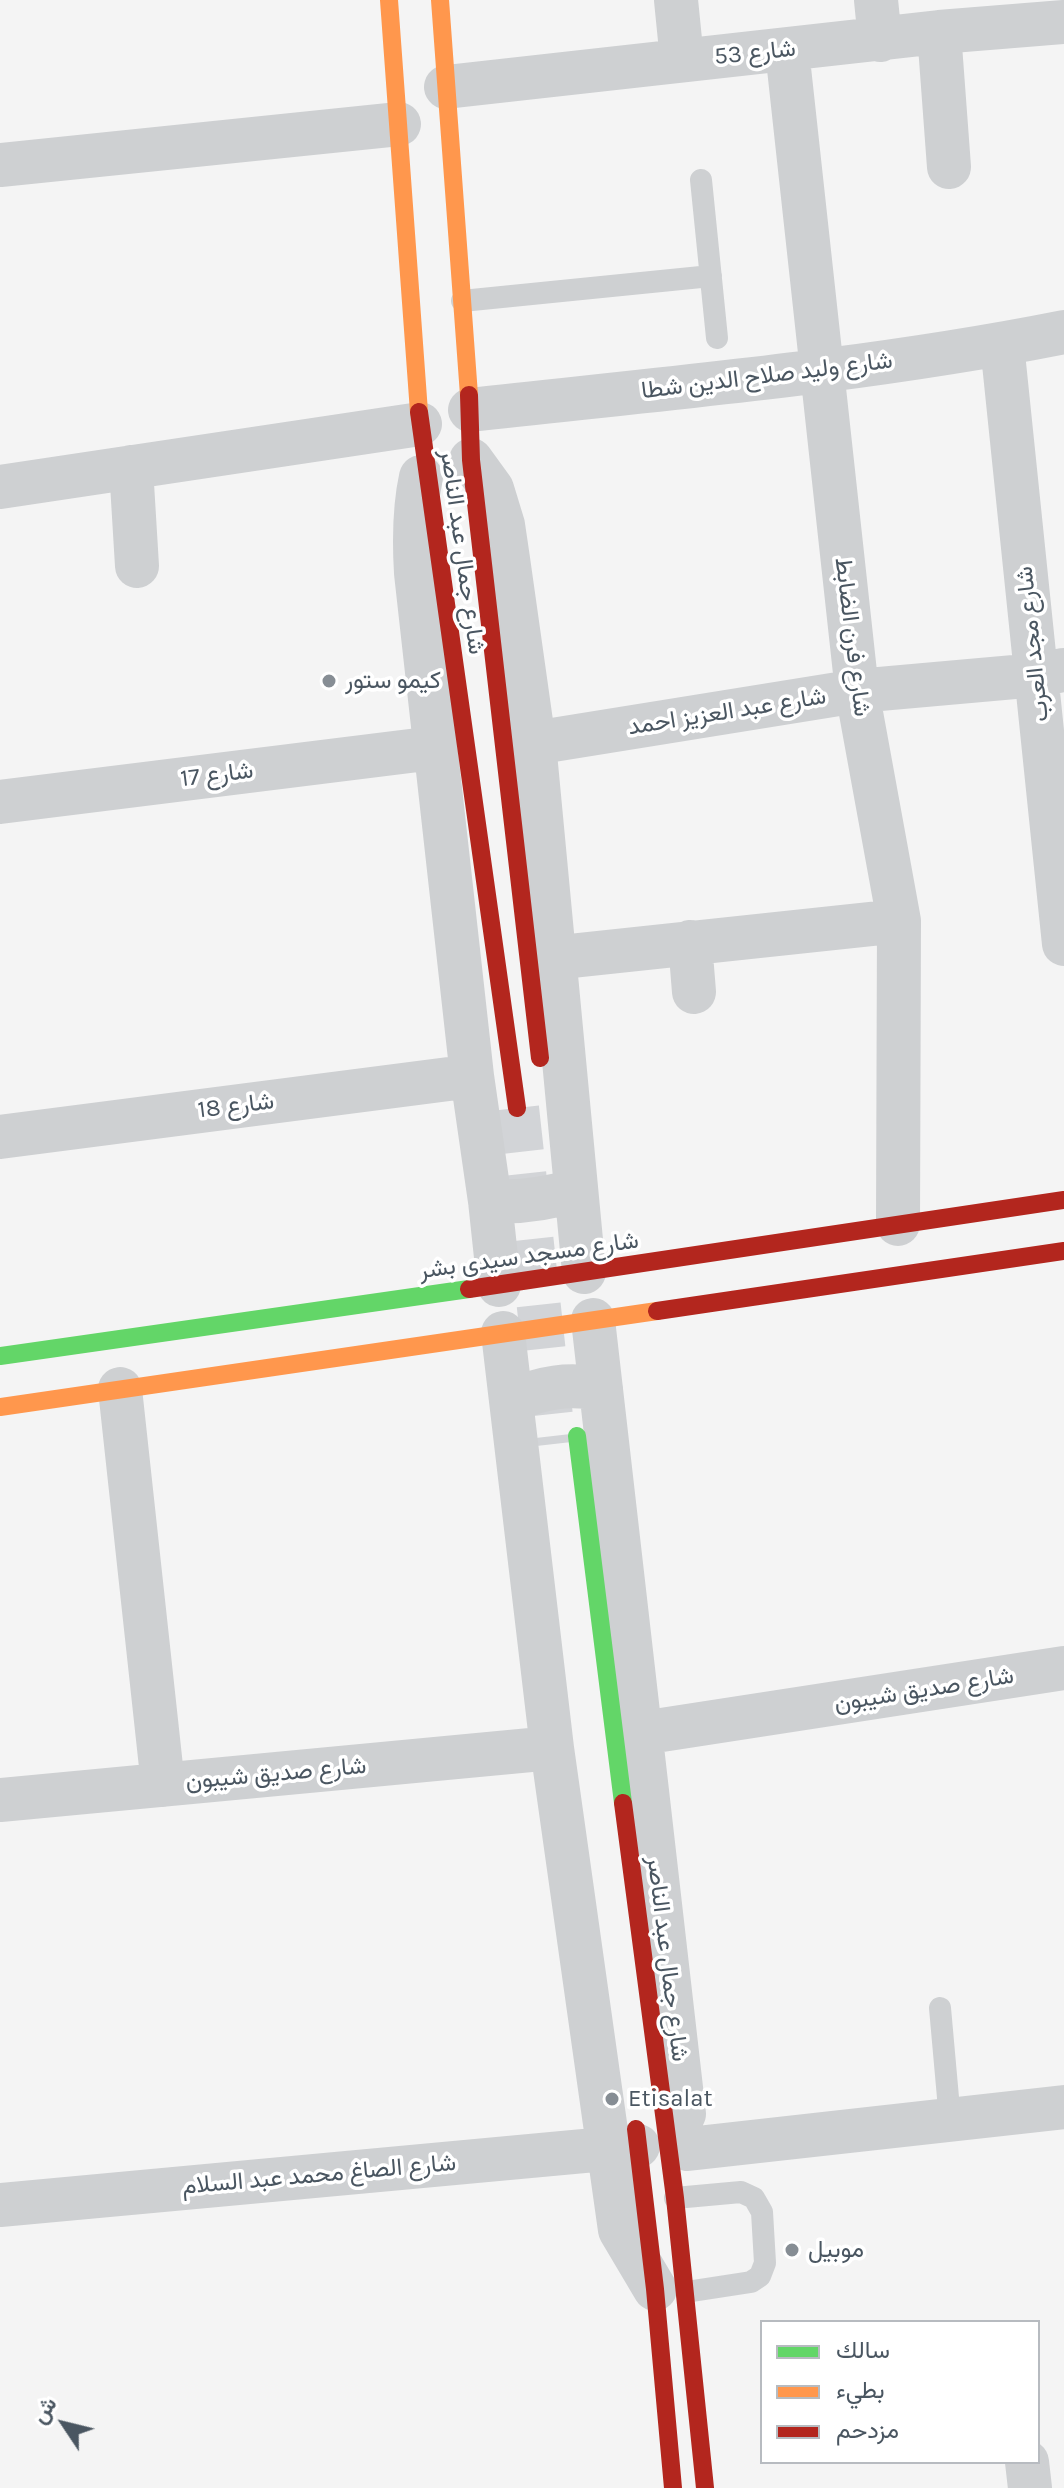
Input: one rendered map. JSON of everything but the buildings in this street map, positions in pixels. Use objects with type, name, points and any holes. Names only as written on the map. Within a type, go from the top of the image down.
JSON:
[{"type":"main road","name":"شارع جمال عبد الناصر","points":[[389,0],[422,441],[517,1108]]},
{"type":"main road","name":"شارع جمال عبد الناصر","points":[[440,0],[471,460],[541,1073]]},
{"type":"main road","name":"شارع مسجد سيدى بشر","points":[[0,1356],[1064,1200]]},
{"type":"main road","points":[[0,1407],[1064,1251]]},
{"type":"main road","name":"شارع جمال عبد الناصر","points":[[577,1436],[675,2198],[670,2290],[673,2488]]},
{"type":"main road","name":"شارع جمال عبد الناصر","points":[[670,2290],[705,2488]]},
{"type":"street","points":[[676,0],[682,60]]},
{"type":"street","name":"شارع 53","points":[[446,87],[787,50],[878,20],[939,32],[1064,22]]},
{"type":"street","points":[[939,32],[949,167]]},
{"type":"street","name":"شارع فرن الضابط","points":[[787,50],[857,691],[899,921],[898,1224]]},
{"type":"street","points":[[0,165],[399,124]]},
{"type":"street","name":"شارع وليد صلاح الدين شطا","points":[[470,410],[822,371],[1064,332]]},
{"type":"street","name":"شارع مجد العرب","points":[[1002,344],[1050,672],[1064,944]]},
{"type":"street","points":[[0,487],[131,467],[422,441],[413,538],[434,748],[499,1285]]},
{"type":"street","points":[[471,460],[492,489],[503,525],[534,743],[584,1272]]},
{"type":"street","points":[[131,467],[137,566]]},
{"type":"street","name":"شارع عبد العزيز احمد","points":[[534,743],[857,691],[1050,672]]},
{"type":"street","name":"شارع 17","points":[[0,802],[434,748]]},
{"type":"street","points":[[552,958],[899,921]]},
{"type":"street","points":[[690,942],[694,992]]},
{"type":"street","name":"شارع 18","points":[[0,1137],[472,1076]]},
{"type":"street","points":[[490,1201],[519,1203],[548,1199],[576,1190]]},
{"type":"street","points":[[593,1320],[688,2149],[684,2174],[675,2198]]},
{"type":"street","points":[[503,1333],[552,1748],[627,2137],[620,2230],[670,2290]]},
{"type":"street","points":[[511,1401],[555,1386],[578,1385],[601,1389]]},
{"type":"street","points":[[120,1389],[163,1785]]},
{"type":"street","name":"شارع صديق شيبون","points":[[642,1733],[1064,1668]]},
{"type":"street","name":"شارع صديق شيبون","points":[[0,1800],[552,1748]]},
{"type":"street","points":[[688,2149],[1064,2107]]},
{"type":"street","name":"شارع الصاغ محمد عبد السلام","points":[[0,2205],[627,2137]]},
{"type":"street","points":[[1027,2464],[1030,2488]]},
{"type":"lane","points":[[701,180],[717,338]]},
{"type":"lane","points":[[462,301],[711,276]]},
{"type":"lane","points":[[940,2008],[950,2120]]},
{"type":"lane","points":[[670,2290],[751,2282],[760,2276],[765,2263],[762,2212],[754,2198],[741,2192],[675,2198]]},
{"type":"tunnel","points":[[517,1108],[554,1444]]},
{"type":"traffic: fast","points":[[0,1356],[469,1289]]},
{"type":"traffic: fast","points":[[577,1436],[623,1803]]},
{"type":"traffic: slow","points":[[389,0],[419,412]]},
{"type":"traffic: slow","points":[[440,0],[469,395]]},
{"type":"traffic: slow","points":[[0,1407],[657,1311]]},
{"type":"traffic: jam","points":[[469,395],[471,460],[540,1058]]},
{"type":"traffic: jam","points":[[419,412],[517,1108]]},
{"type":"traffic: jam","points":[[469,1289],[1064,1200]]},
{"type":"traffic: jam","points":[[657,1311],[1064,1251]]},
{"type":"traffic: jam","points":[[623,1803],[675,2198],[705,2488]]},
{"type":"traffic: jam","points":[[636,2129],[655,2289],[673,2488]]},
{"type":"place","name":"كيمو ستور","points":[[329,681]]},
{"type":"place","name":"Etisalat","points":[[612,2099]]},
{"type":"place","name":"موبيل","points":[[792,2250]]}]
